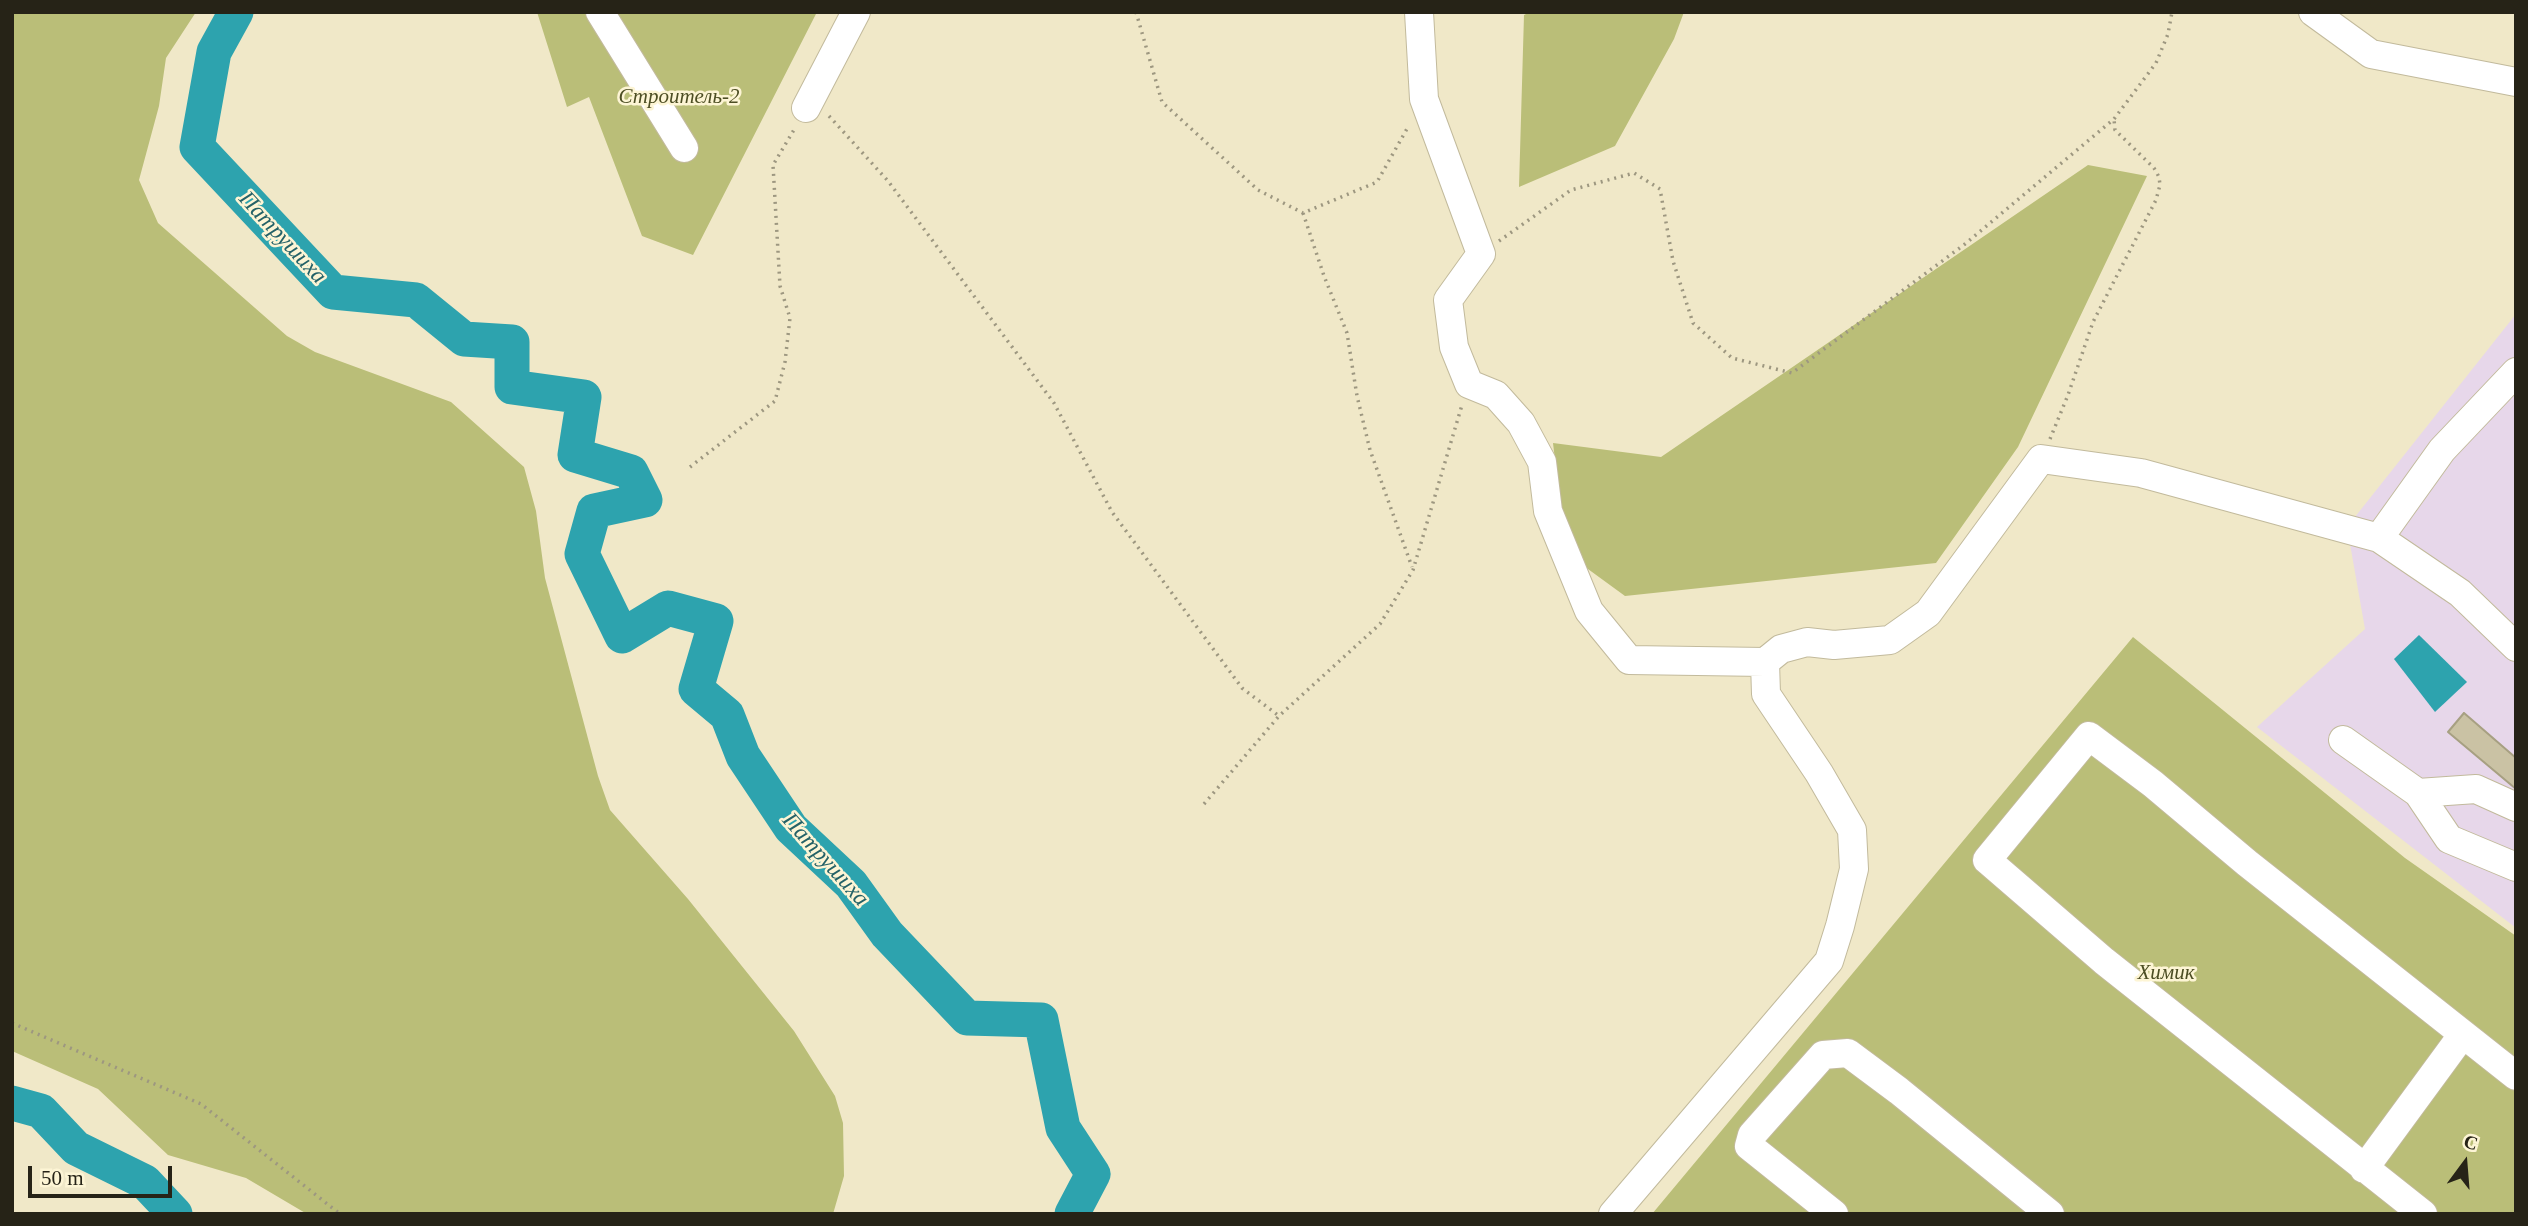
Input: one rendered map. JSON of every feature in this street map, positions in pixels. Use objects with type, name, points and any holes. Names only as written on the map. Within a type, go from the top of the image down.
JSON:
[{"type":"street","points":[[600,12],[684,148]]},
{"type":"street","points":[[809,103],[856,12]]},
{"type":"street","points":[[1419,12],[1424,99],[1481,254],[1448,300],[1454,347],[1469,384],[1496,395],[1521,423],[1542,462],[1548,511],[1589,611],[1629,660],[1765,663],[1781,649],[1807,642],[1834,645],[1890,640],[1928,613],[2041,459],[2141,472],[2379,538],[2460,593],[2516,647]]},
{"type":"street","points":[[2313,12],[2371,54],[2516,82]]},
{"type":"street","points":[[2379,538],[2442,450],[2516,372]]},
{"type":"street","points":[[1613,1214],[1829,961],[1840,926],[1854,869],[1852,830],[1819,773],[1766,694],[1765,663]]},
{"type":"street","points":[[2423,1214],[2104,961],[1987,860],[2089,736],[2153,784],[2247,863],[2516,1076]]},
{"type":"street","points":[[2343,740],[2418,793],[2449,839],[2516,867]]},
{"type":"street","points":[[2418,793],[2476,789],[2516,807]]},
{"type":"street","points":[[2364,1169],[2463,1034]]},
{"type":"street","points":[[1834,1214],[1748,1146],[1752,1135],[1823,1055],[1848,1053],[2050,1214]]},
{"type":"path","points":[[1136,12],[1162,102],[1258,190],[1303,213],[1347,333],[1357,396],[1370,450],[1413,570]]},
{"type":"path","points":[[1481,254],[1571,190],[1634,173],[1661,190],[1673,261],[1693,323],[1732,358],[1792,373],[1965,244],[2114,120],[2156,63],[2168,34],[2172,12]]},
{"type":"path","points":[[1303,213],[1377,182],[1424,99]]},
{"type":"path","points":[[690,467],[775,401],[785,362],[790,318],[780,286],[773,165],[809,103],[888,181],[1054,403],[1112,512],[1242,688],[1279,716]]},
{"type":"path","points":[[2041,459],[2068,396],[2093,322],[2156,200],[2160,185],[2154,168],[2115,130],[2114,120]]},
{"type":"path","points":[[1204,804],[1279,716],[1380,624],[1413,570],[1469,384]]},
{"type":"path","points":[[12,1023],[201,1104],[340,1214]]},
{"type":"shaded area","points":[[2516,314],[2516,928],[2257,727],[2365,629],[2347,527]]},
{"type":"green space","points":[[12,12],[196,12],[166,58],[159,106],[139,180],[158,223],[287,336],[315,352],[451,402],[524,467],[536,511],[545,578],[598,776],[610,810],[688,899],[794,1031],[835,1096],[843,1123],[844,1176],[833,1214],[307,1214],[246,1178],[168,1155],[98,1089],[12,1051]]},
{"type":"green space","name":"Строитель-2","points":[[537,12],[817,12],[693,255],[642,236],[589,97],[567,107]]},
{"type":"green space","points":[[1530,12],[1684,12],[1674,39],[1615,146],[1519,187],[1524,15]]},
{"type":"green space","points":[[2088,165],[2147,176],[2018,447],[1936,563],[1625,596],[1566,553],[1553,443],[1661,457]]},
{"type":"green space","name":"Химик","points":[[2133,637],[2405,858],[2516,936],[2516,1214],[1652,1214]]},
{"type":"water","points":[[2419,635],[2467,682],[2435,712],[2394,659]]},
{"type":"building","points":[[2464,713],[2516,758],[2516,789],[2448,732]]},
{"type":"waterway","name":"Патрушиха","points":[[236,12],[214,52],[197,147],[333,292],[416,300],[464,339],[512,342],[512,387],[584,397],[575,455],[631,472],[645,500],[594,511],[582,554],[622,636],[668,608],[716,621],[696,689],[727,715],[743,756],[791,828],[851,884],[887,934],[967,1018],[1041,1020],[1063,1128],[1093,1174],[1072,1214]]},
{"type":"waterway","points":[[12,1103],[41,1111],[76,1148],[145,1182],[175,1214]]}]
